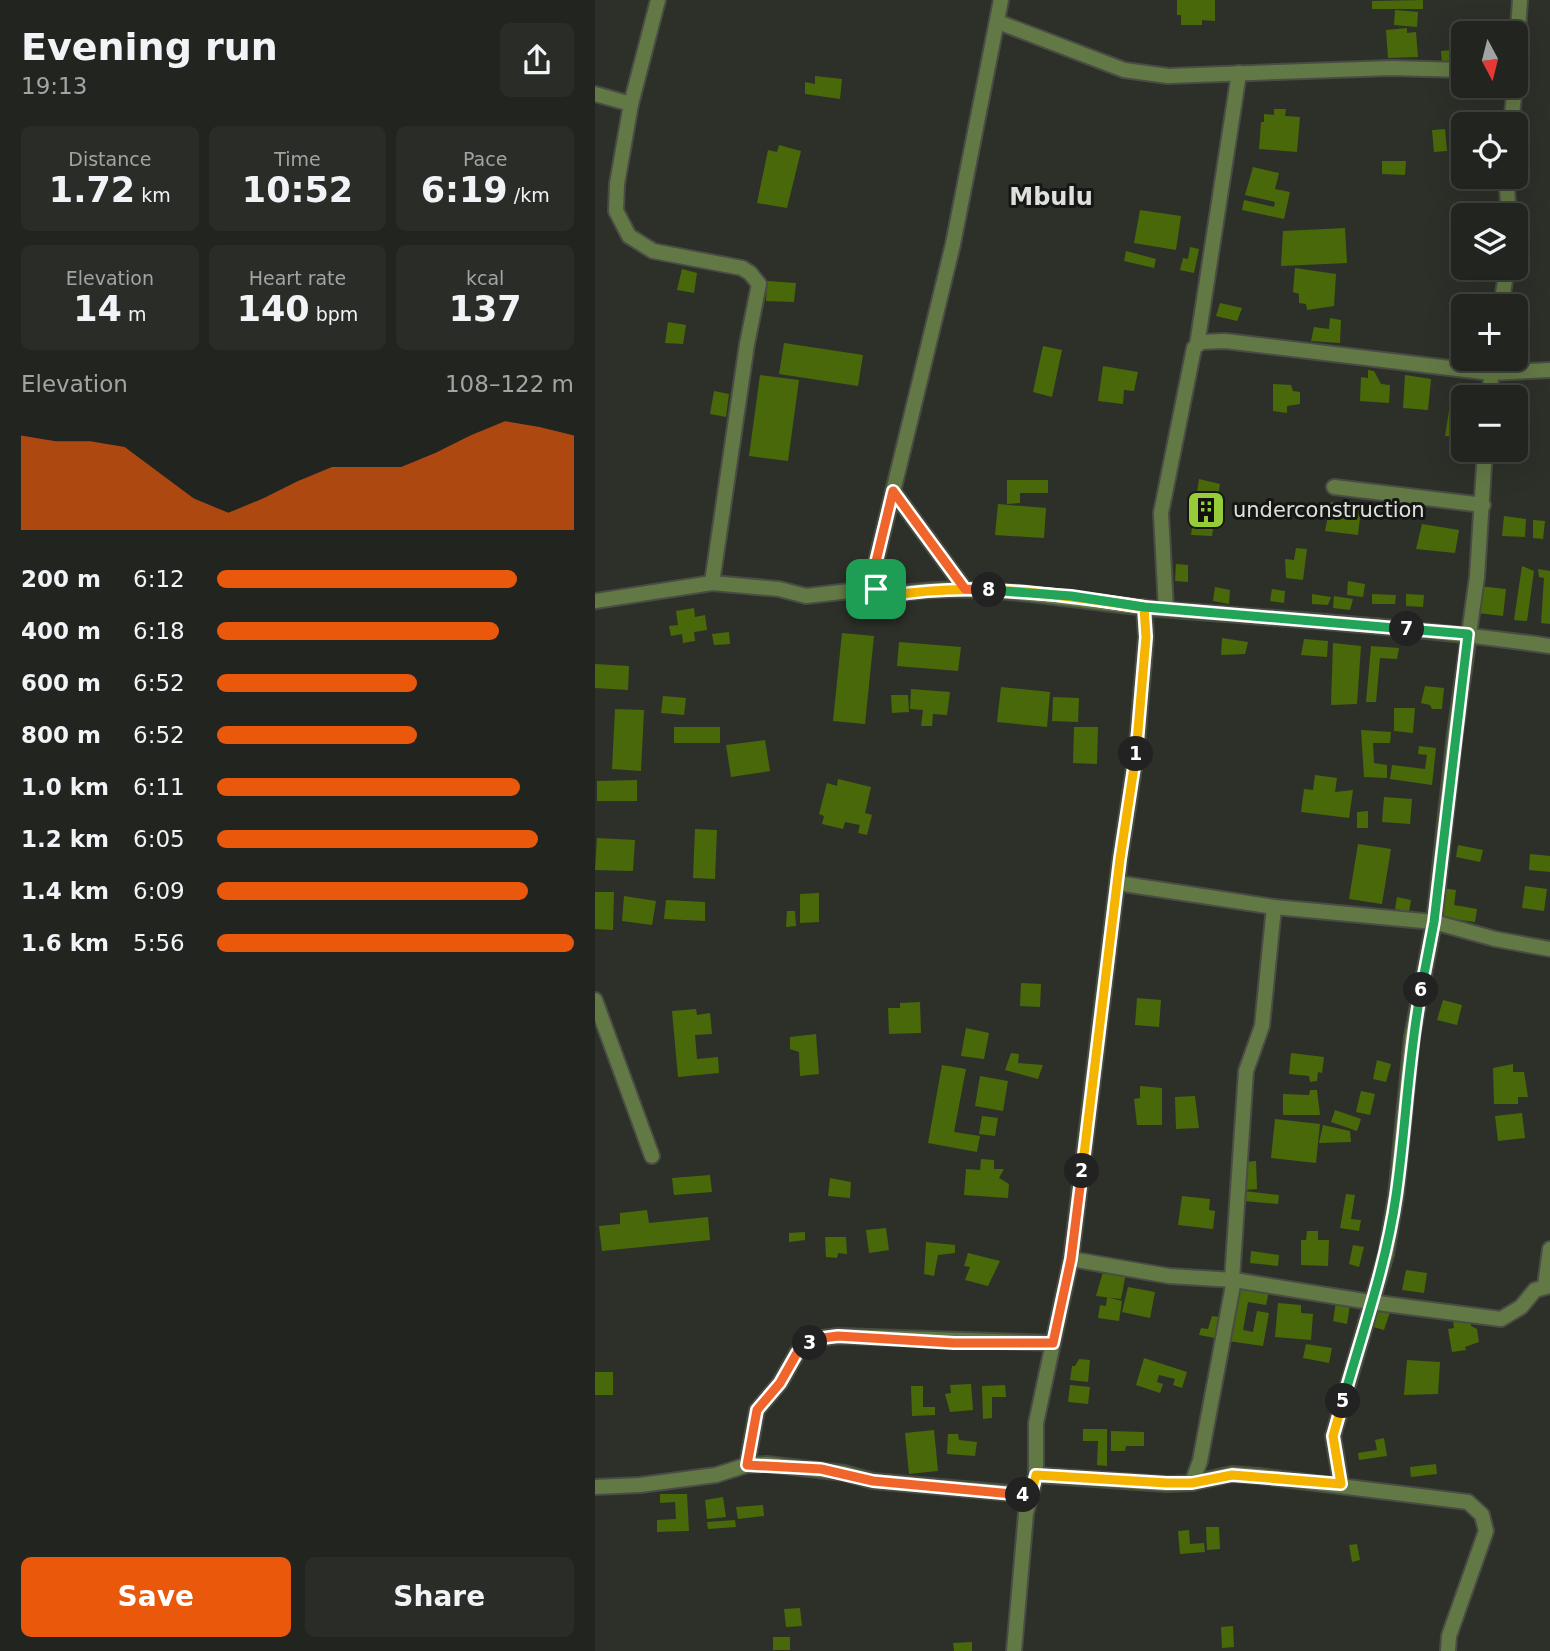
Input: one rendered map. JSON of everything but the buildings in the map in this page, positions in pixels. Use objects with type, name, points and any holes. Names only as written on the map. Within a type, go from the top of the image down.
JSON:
[{"type":"street","points":[[658,0],[631,104],[617,184],[616,211],[629,236],[653,251],[742,268],[759,284],[747,344],[712,583]]},
{"type":"street","points":[[1001,0],[953,244],[874,570],[876,589],[881,594],[890,596],[965,589],[1071,596],[1144,607],[1468,634],[1550,646]]},
{"type":"street","points":[[1519,21],[1520,0]]},
{"type":"street","points":[[998,22],[1123,70],[1168,76],[1392,68],[1451,70]]},
{"type":"street","points":[[1197,345],[1239,73]]},
{"type":"street","points":[[595,93],[631,104]]},
{"type":"street","points":[[1166,609],[1161,513],[1193,348],[1197,345],[1226,341],[1451,362]]},
{"type":"street","points":[[1528,368],[1550,370]]},
{"type":"street","points":[[1341,1484],[1333,1436],[1386,1254],[1396,1196],[1412,1037],[1434,922],[1468,634],[1478,577],[1485,462]]},
{"type":"street","points":[[1334,487],[1483,505]]},
{"type":"street","points":[[893,491],[965,589]]},
{"type":"street","points":[[595,601],[712,583],[779,589],[806,596],[876,589]]},
{"type":"street","points":[[1014,1651],[1023,1541],[1036,1475],[1035,1423],[1071,1259],[1117,883],[1136,755],[1146,637],[1144,607]]},
{"type":"street","points":[[1117,883],[1274,907],[1434,922],[1495,939],[1550,948]]},
{"type":"street","points":[[1192,1483],[1200,1461],[1233,1279],[1245,1071],[1262,1026],[1274,907]]},
{"type":"street","points":[[595,1000],[652,1156]]},
{"type":"street","points":[[1071,1259],[1169,1276],[1233,1279],[1370,1302],[1501,1319],[1521,1307],[1535,1290],[1548,1286],[1550,1249]]},
{"type":"street","points":[[747,1465],[757,1410],[780,1383],[797,1353],[815,1339],[838,1336],[954,1343],[1053,1343]]},
{"type":"street","points":[[595,1487],[640,1485],[716,1475],[747,1465],[821,1469],[873,1481],[1031,1495]]},
{"type":"street","points":[[1036,1475],[1192,1483],[1232,1475],[1341,1484],[1455,1498],[1468,1502],[1482,1515],[1486,1531],[1449,1636],[1448,1651]]},
{"type":"place","name":"underconstruction","points":[[1206,510]]},
{"type":"district","name":"Mbulu","points":[[1051,197]]},
{"type":"route","points":[[876,589],[874,570],[893,491],[965,589],[1014,591],[1071,596],[1144,607],[1468,634],[1434,922],[1412,1037],[1396,1196],[1386,1254],[1333,1436],[1341,1484],[1232,1475],[1192,1483],[1167,1483],[1036,1475],[1031,1495],[873,1481],[821,1469],[747,1465],[753,1419],[757,1410],[780,1383],[797,1353],[815,1339],[838,1336],[954,1343],[1053,1343],[1071,1259],[1120,859],[1136,755],[1147,625],[1144,607],[1014,591],[965,589],[916,591],[890,596],[881,594],[876,589]]}]
